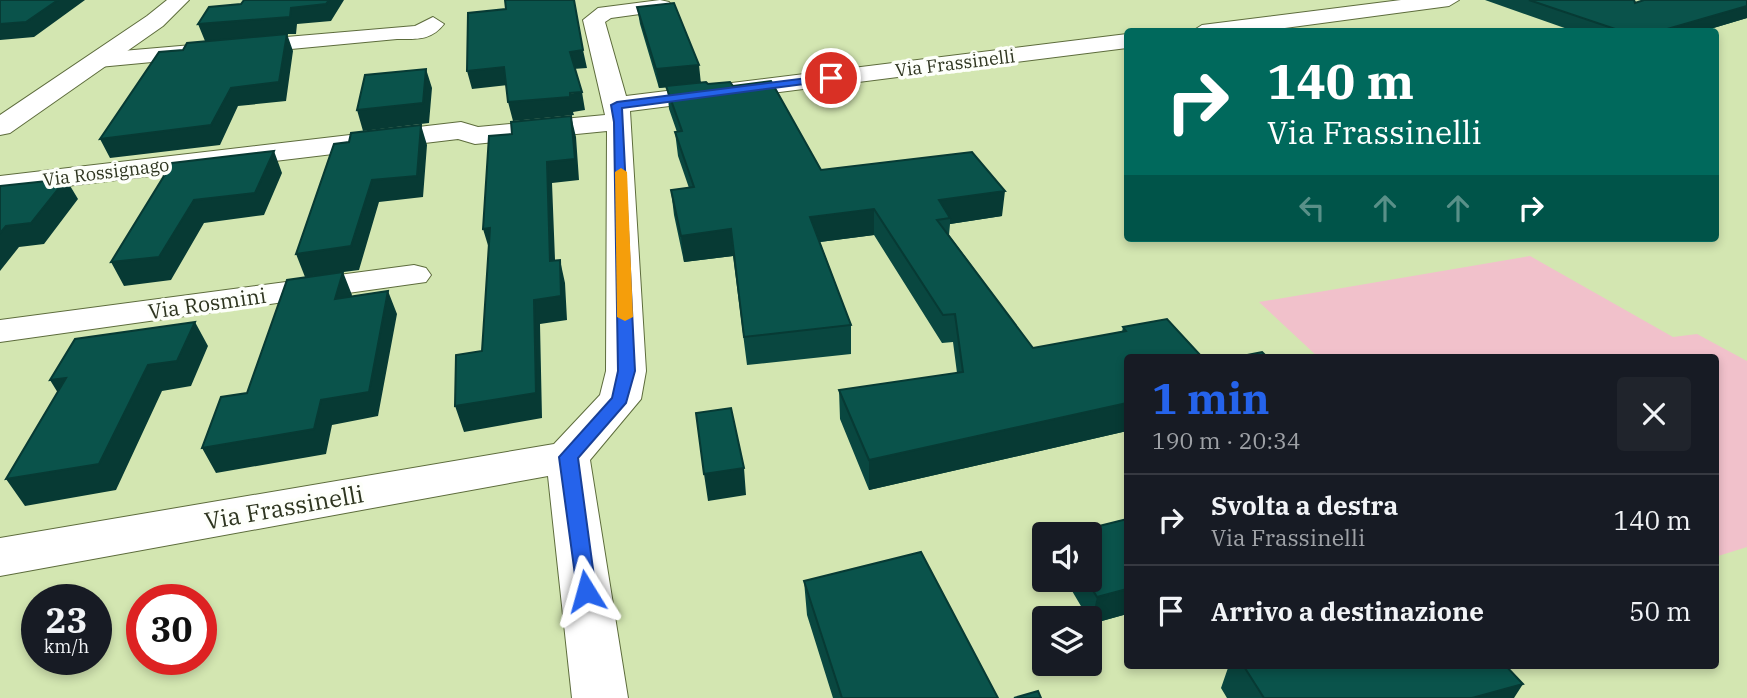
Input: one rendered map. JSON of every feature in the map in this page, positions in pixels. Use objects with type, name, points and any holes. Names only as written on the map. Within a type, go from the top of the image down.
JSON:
[{"type":"street","points":[[0,127],[99,60],[179,0]]},
{"type":"street","points":[[1233,28],[1449,0]]},
{"type":"street","points":[[600,698],[568,457],[620,399],[626,371],[618,113],[594,20],[605,12],[662,6]]},
{"type":"street","points":[[99,60],[397,32],[420,33],[433,24]]},
{"type":"street","name":"Via Frassinelli","points":[[618,113],[1124,41]]},
{"type":"street","name":"Via Rossignago","points":[[0,185],[461,130],[475,136],[618,113]]},
{"type":"street","name":"Via Rosmini","points":[[0,331],[414,275]]},
{"type":"street","name":"Via Frassinelli","points":[[0,557],[568,457]]},
{"type":"shaded area","points":[[1530,256],[1673,337],[1697,334],[1747,361],[1747,547],[1719,556],[1719,354],[1315,354],[1259,302]]},
{"type":"building","points":[[0,0],[58,0],[26,22],[0,24]]},
{"type":"building","points":[[244,0],[329,0],[326,4],[291,8],[290,17],[198,24],[209,7],[241,4]]},
{"type":"building","points":[[505,0],[574,0],[583,50],[570,52],[582,92],[570,93],[570,97],[508,102],[504,67],[467,71],[468,13],[506,9]]},
{"type":"building","points":[[1529,0],[1634,0],[1635,3],[1644,0],[1747,0],[1747,6],[1671,28],[1612,28]]},
{"type":"building","points":[[674,3],[699,65],[656,69],[637,7]]},
{"type":"building","points":[[287,34],[279,82],[231,88],[211,125],[100,139],[159,52],[183,50],[187,43]]},
{"type":"building","points":[[426,69],[423,103],[357,110],[365,75]]},
{"type":"building","points":[[771,81],[821,170],[972,152],[1005,191],[939,200],[950,218],[937,220],[1033,348],[1126,331],[1123,327],[1167,319],[1199,354],[1124,354],[1124,404],[869,460],[839,390],[963,372],[955,314],[943,315],[874,209],[810,217],[851,325],[744,337],[731,229],[681,236],[671,190],[694,187],[675,132],[682,131],[666,86],[730,82],[733,86]]},
{"type":"building","points":[[571,116],[575,159],[547,162],[550,261],[560,260],[561,296],[534,300],[536,393],[455,406],[456,355],[482,351],[490,228],[483,229],[489,136],[512,134],[511,122]]},
{"type":"building","points":[[421,125],[417,176],[372,180],[351,246],[296,254],[334,144],[349,142],[351,133]]},
{"type":"building","points":[[274,151],[255,193],[194,200],[159,257],[111,262],[172,163]]},
{"type":"building","points":[[66,179],[31,223],[6,226],[0,233],[0,186]]},
{"type":"building","points":[[343,272],[335,299],[388,291],[369,392],[321,400],[314,429],[202,448],[221,397],[247,393],[287,280]]},
{"type":"building","points":[[195,322],[177,361],[148,365],[99,464],[6,479],[66,378],[50,380],[75,339]]},
{"type":"building","points":[[731,408],[744,468],[704,474],[696,413]]},
{"type":"building","points":[[1124,520],[1124,590],[1097,597],[1094,592],[1102,592],[1102,525]]},
{"type":"building","points":[[921,552],[998,698],[842,698],[804,581]]},
{"type":"building","points":[[1246,669],[1509,669],[1523,684],[1472,698],[1264,698]]},
{"type":"building","points":[[1038,691],[1041,698],[1014,698]]},
{"type":"slow traffic","points":[[621,172],[625,317]]},
{"type":"route","points":[[586,591],[568,457],[620,399],[626,371],[620,122],[617,105],[831,78]]}]
